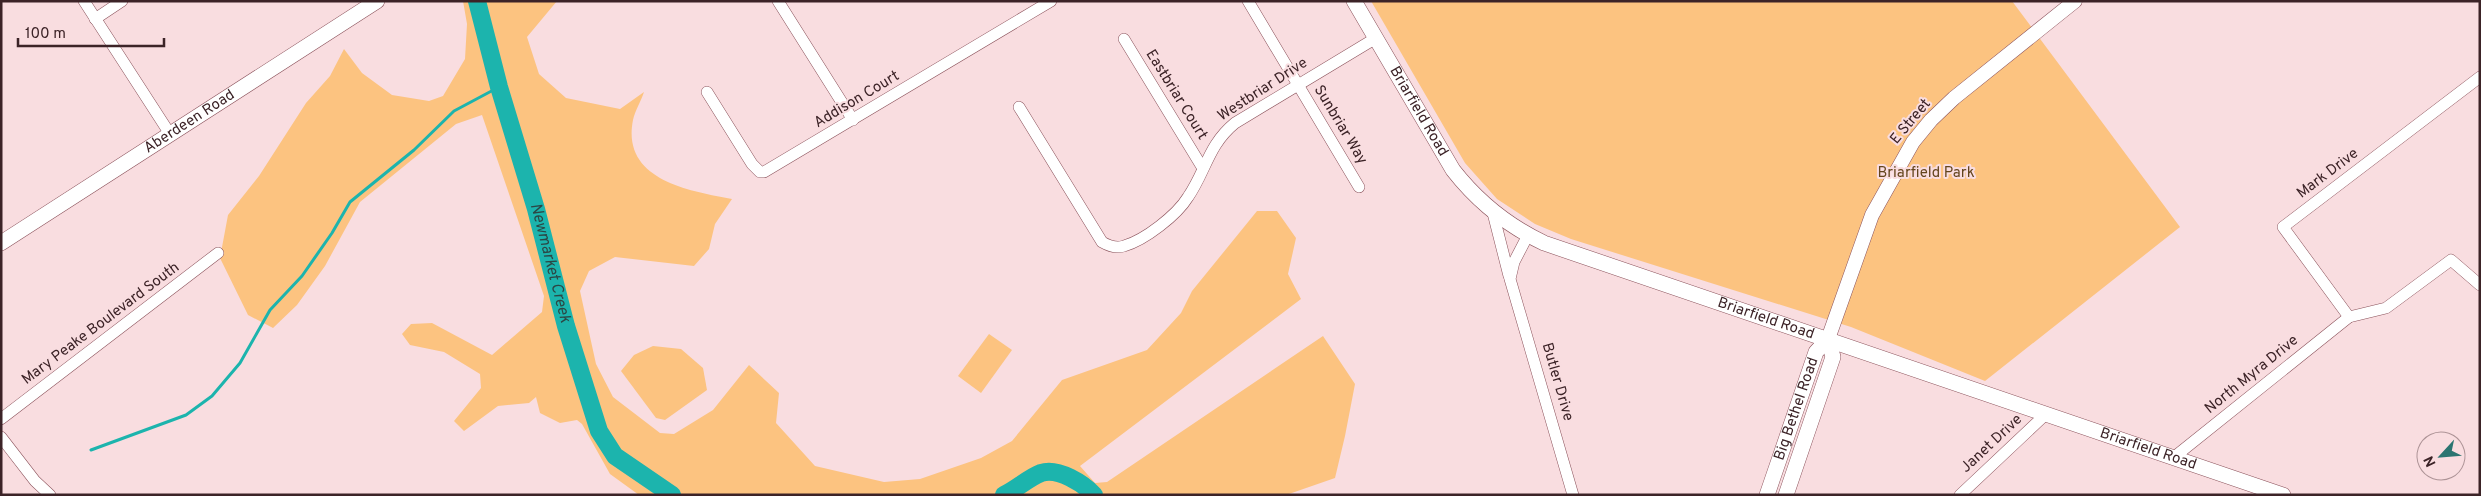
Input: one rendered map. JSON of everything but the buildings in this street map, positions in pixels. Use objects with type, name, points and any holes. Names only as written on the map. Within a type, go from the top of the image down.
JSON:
[{"type":"main road","name":"Aberdeen Road","points":[[1,243],[377,1]]},
{"type":"main road","name":"Briarfield Road","points":[[1354,1],[1453,170],[1468,189],[1493,213],[1528,236],[2283,495]]},
{"type":"main road","name":"Big Bethel Road","points":[[1767,495],[1816,352],[1828,339]]},
{"type":"main road","name":"Big Bethel Road","points":[[1786,495],[1833,357],[1828,339]]},
{"type":"street","points":[[84,1],[170,134]]},
{"type":"street","points":[[95,19],[122,1]]},
{"type":"street","points":[[778,1],[853,120]]},
{"type":"street","name":"Addison Court","points":[[707,92],[752,164],[760,172],[769,170],[1051,1]]},
{"type":"street","name":"Sunbriar Way","points":[[1248,1],[1359,187]]},
{"type":"street","name":"E Street","points":[[1828,339],[1872,215],[1913,142],[1931,120],[1954,98],[2075,1]]},
{"type":"street","name":"Westbriar Drive","points":[[1019,107],[1097,235],[1108,246],[1124,246],[1169,218],[1188,198],[1202,167],[1222,133],[1298,84],[1376,38]]},
{"type":"street","name":"Eastbriar Court","points":[[1124,39],[1202,167]]},
{"type":"street","name":"Mark Drive","points":[[2349,317],[2283,227],[2480,77]]},
{"type":"street","name":"Butler Drive","points":[[1493,213],[1510,279],[1573,495]]},
{"type":"street","points":[[1510,279],[1514,262],[1528,236]]},
{"type":"street","name":"Mary Peake Boulevard South","points":[[1,419],[218,253]]},
{"type":"street","points":[[2349,317],[2386,308],[2451,260],[2480,285]]},
{"type":"street","name":"North Myra Drive","points":[[2174,458],[2349,317]]},
{"type":"street","name":"Janet Drive","points":[[1960,495],[2046,415]]},
{"type":"street","points":[[1,437],[35,481],[50,495]]},
{"type":"green space","points":[[463,1],[557,1],[527,37],[539,74],[566,98],[620,109],[644,92],[633,120],[632,140],[637,157],[648,169],[662,179],[697,192],[732,199],[715,224],[709,249],[694,266],[615,257],[589,271],[580,291],[596,364],[613,397],[660,433],[674,434],[713,410],[749,365],[779,393],[776,423],[815,466],[884,482],[920,479],[981,458],[1012,441],[1062,380],[1147,350],[1181,313],[1192,291],[1257,211],[1277,211],[1296,238],[1288,274],[1301,299],[1080,466],[1095,483],[1107,482],[1323,336],[1355,384],[1335,478],[1286,495],[639,495],[610,474],[582,424],[577,420],[560,423],[540,413],[536,397],[529,403],[498,406],[464,431],[454,421],[481,388],[480,374],[444,352],[410,345],[402,334],[411,324],[432,323],[492,355],[542,312],[544,296],[482,115],[456,124],[360,202],[325,266],[297,305],[273,328],[248,315],[220,258],[228,215],[259,176],[306,103],[330,76],[344,49],[362,73],[392,95],[429,101],[443,96],[465,59],[467,24]]},
{"type":"green space","name":"Briarfield Park","points":[[1371,1],[2012,1],[2180,227],[1985,381],[1851,327],[1571,239],[1535,224],[1497,199],[1465,163]]},
{"type":"green space","points":[[989,334],[1012,350],[981,393],[958,376]]},
{"type":"green space","points":[[653,346],[681,349],[703,368],[707,390],[665,420],[656,418],[621,371],[634,355]]},
{"type":"waterway","name":"Newmarket Creek","points":[[477,1],[499,87],[536,209],[566,326],[599,431],[615,456],[672,495]]},
{"type":"waterway","points":[[91,450],[186,415],[212,396],[240,363],[270,310],[302,276],[332,233],[350,202],[414,150],[454,111],[499,87]]},
{"type":"waterway","name":"Newmarket Creek","points":[[1004,495],[1036,475],[1048,472],[1063,474],[1084,486],[1094,495]]}]
